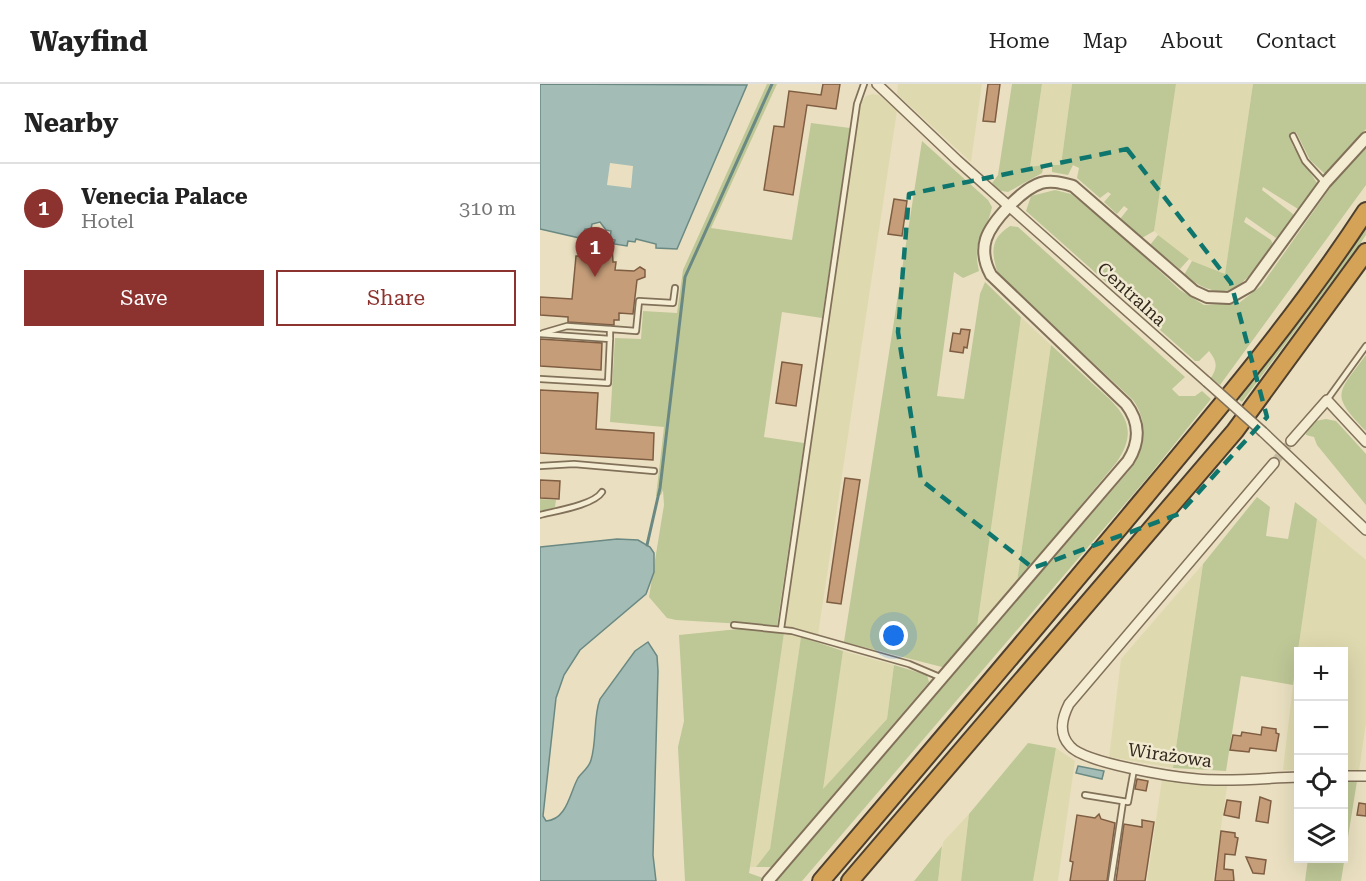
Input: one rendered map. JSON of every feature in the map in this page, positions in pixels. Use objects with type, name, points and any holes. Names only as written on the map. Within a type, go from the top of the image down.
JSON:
[{"type":"highway","points":[[821,881],[1038,627],[1215,413],[1342,248],[1366,211]]},
{"type":"highway","points":[[850,881],[1235,431],[1366,252]]},
{"type":"street","name":"Centralna","points":[[877,84],[1009,207],[1263,432],[1366,530]]},
{"type":"street","points":[[768,881],[1128,461],[1137,436],[1136,423],[1126,404],[991,276],[985,260],[987,238],[1009,207],[1030,188],[1043,183],[1053,182],[1073,186],[1194,291],[1207,297],[1229,298],[1244,292],[1256,280],[1325,183],[1366,138]]},
{"type":"street","points":[[1291,441],[1327,400],[1366,442]]},
{"type":"street","name":"Wirażowa","points":[[1274,463],[1069,704],[1062,720],[1062,730],[1066,741],[1075,751],[1094,759],[1134,768],[1198,779],[1294,777]]},
{"type":"street","points":[[1348,776],[1366,776]]},
{"type":"lane","points":[[781,629],[855,115],[859,92],[864,84]]},
{"type":"lane","points":[[1293,136],[1305,160],[1325,183]]},
{"type":"lane","points":[[540,334],[567,326],[636,331],[639,301],[673,303],[675,288]]},
{"type":"lane","points":[[540,379],[608,383],[610,329]]},
{"type":"lane","points":[[540,334],[610,339]]},
{"type":"lane","points":[[1327,400],[1366,346]]},
{"type":"lane","points":[[540,466],[574,464],[654,471]]},
{"type":"lane","points":[[540,515],[590,501],[599,497],[602,492]]},
{"type":"lane","points":[[734,625],[781,629],[909,664],[942,678]]},
{"type":"lane","points":[[1085,795],[1128,802],[1134,768]]},
{"type":"lane","points":[[1111,881],[1123,802]]},
{"type":"highlighted area","points":[[1127,149],[1231,283],[1267,417],[1179,514],[1033,568],[921,480],[898,332],[909,194]]},
{"type":"shaded area","points":[[898,84],[982,84],[971,162],[897,94]]},
{"type":"shaded area","points":[[1042,84],[1072,84],[1061,165],[1030,167]]},
{"type":"shaded area","points":[[1176,84],[1253,84],[1225,275],[1204,268],[1177,252],[1154,231]]},
{"type":"shaded area","points":[[879,95],[897,111],[818,635],[785,627],[860,104],[866,96]]},
{"type":"shaded area","points":[[1021,317],[1051,345],[1017,582],[977,627]]},
{"type":"shaded area","points":[[1317,519],[1366,560],[1366,723],[1359,771],[1348,771],[1348,647],[1298,647]]},
{"type":"shaded area","points":[[1203,564],[1173,768],[1109,757],[1121,659]]},
{"type":"shaded area","points":[[784,633],[801,637],[770,850],[756,867],[750,867]]},
{"type":"shaded area","points":[[843,651],[894,665],[887,719],[822,790]]},
{"type":"shaded area","points":[[1294,678],[1294,770],[1283,770]]},
{"type":"shaded area","points":[[1056,748],[1075,761],[1058,881],[1033,881]]},
{"type":"shaded area","points":[[1162,779],[1228,781],[1213,881],[1147,881]]},
{"type":"shaded area","points":[[969,814],[961,881],[938,881],[943,842]]},
{"type":"green space","points":[[767,84],[777,84],[711,228],[792,240],[811,123],[850,128],[822,318],[782,312],[764,437],[804,443],[777,626],[676,620],[667,618],[649,597],[664,505],[663,490],[661,495],[656,496],[664,427],[610,422],[615,338],[641,339],[643,311],[677,313],[683,270]]},
{"type":"green space","points":[[1012,84],[1042,84],[1030,167],[1044,165],[1042,173],[1008,192],[997,190],[992,183],[998,175]]},
{"type":"green space","points":[[1072,84],[1176,84],[1154,231],[1142,238],[1120,219],[1128,209],[1124,206],[1117,214],[1104,202],[1111,194],[1108,192],[1100,198],[1077,178],[1079,168],[1073,165],[1068,175],[1052,172],[1052,165],[1061,165]]},
{"type":"green space","points":[[1253,84],[1366,84],[1366,129],[1325,174],[1310,160],[1296,132],[1291,140],[1293,146],[1317,183],[1298,209],[1263,187],[1262,190],[1293,214],[1294,218],[1282,235],[1276,238],[1246,217],[1244,222],[1271,240],[1273,245],[1253,271],[1235,287],[1225,291],[1214,290],[1184,275],[1192,261],[1225,274]]},
{"type":"green space","points":[[922,141],[988,200],[992,207],[978,243],[979,271],[963,278],[954,272],[937,396],[964,399],[980,294],[985,282],[1021,317],[977,627],[946,668],[844,642]]},
{"type":"green space","points":[[1366,147],[1366,185],[1220,385],[1211,378],[1216,364],[1209,351],[1199,361],[1195,361],[1026,211],[1031,196],[1055,190],[1071,194],[1110,225],[1180,290],[1204,305],[1239,303],[1261,286],[1337,178]]},
{"type":"green space","points":[[1366,225],[1366,235],[1358,247],[1242,402],[1238,399]]},
{"type":"green space","points":[[1010,226],[1018,227],[1185,377],[1172,389],[1179,396],[1195,396],[1202,391],[1211,399],[1148,477],[802,881],[775,881],[1134,465],[1141,449],[1143,424],[1133,400],[998,274],[993,253],[994,247],[999,236]]},
{"type":"green space","points":[[1158,235],[1189,259],[1180,269],[1150,245]]},
{"type":"green space","points":[[1051,345],[1119,410],[1128,428],[1127,439],[1124,450],[1116,463],[1017,582]]},
{"type":"green space","points":[[1366,355],[1366,431],[1347,409],[1342,394],[1344,386]]},
{"type":"green space","points":[[1326,419],[1336,421],[1366,454],[1366,505],[1317,445],[1314,437],[1306,435],[1315,421]]},
{"type":"green space","points":[[1257,497],[1270,507],[1266,536],[1288,539],[1295,502],[1317,519],[1298,647],[1294,647],[1293,685],[1241,676],[1226,771],[1173,768],[1203,564]]},
{"type":"green space","points":[[540,499],[556,500],[555,507],[540,513]]},
{"type":"green space","points":[[758,627],[784,633],[749,873],[763,878],[760,881],[685,881],[678,747],[684,721],[679,635]]},
{"type":"green space","points":[[801,637],[843,651],[823,789],[887,719],[894,665],[927,675],[929,682],[772,867],[756,867],[770,849]]},
{"type":"green space","points":[[1028,743],[1056,748],[1033,881],[961,881],[969,814]]},
{"type":"green space","points":[[1348,781],[1357,781],[1348,837]]},
{"type":"green space","points":[[942,846],[938,881],[914,881],[915,880]]},
{"type":"green space","points":[[1307,863],[1344,863],[1341,881],[1305,881]]},
{"type":"water","points":[[540,84],[747,85],[677,249],[656,248],[656,244],[636,239],[635,242],[628,241],[627,246],[614,244],[615,240],[610,239],[611,231],[606,230],[600,222],[592,224],[591,229],[585,229],[584,239],[540,229]]},
{"type":"water","points":[[617,539],[638,540],[650,547],[654,553],[654,572],[646,594],[580,650],[564,675],[556,698],[543,816],[546,821],[559,816],[563,811],[578,778],[591,760],[600,699],[635,651],[648,642],[657,656],[658,671],[653,855],[656,881],[540,881],[540,547]]},
{"type":"water","points":[[1078,766],[1104,771],[1102,779],[1076,773]]},
{"type":"pier","points":[[610,163],[633,166],[631,188],[607,185]]},
{"type":"building","points":[[823,84],[840,84],[836,109],[807,105],[793,195],[764,190],[774,126],[784,127],[789,91],[821,95]]},
{"type":"building","points":[[988,84],[1000,84],[995,122],[983,121]]},
{"type":"building","points":[[894,199],[907,201],[902,236],[888,234]]},
{"type":"building","points":[[583,244],[612,245],[613,262],[616,262],[615,270],[634,271],[640,267],[645,270],[645,277],[637,280],[633,314],[619,313],[619,320],[614,320],[614,325],[568,322],[568,317],[540,315],[540,297],[572,299],[576,256],[581,256],[583,253]]},
{"type":"building","points":[[961,329],[970,330],[967,348],[964,347],[963,353],[950,351],[953,333],[960,334]]},
{"type":"building","points":[[540,339],[602,343],[601,370],[540,366]]},
{"type":"building","points":[[782,362],[802,365],[796,406],[776,403]]},
{"type":"building","points":[[540,390],[598,393],[596,429],[654,433],[653,460],[540,453]]},
{"type":"building","points":[[845,478],[860,480],[841,604],[827,602]]},
{"type":"building","points":[[540,480],[560,481],[559,499],[540,498]]},
{"type":"building","points":[[1262,727],[1276,729],[1276,733],[1279,734],[1276,751],[1250,748],[1249,752],[1230,750],[1233,735],[1241,736],[1242,732],[1261,735]]},
{"type":"building","points":[[1137,779],[1148,781],[1146,791],[1135,789]]},
{"type":"building","points":[[1260,797],[1271,801],[1268,823],[1256,821]]},
{"type":"building","points":[[1227,800],[1241,802],[1239,818],[1224,815]]},
{"type":"building","points":[[1359,803],[1366,804],[1366,816],[1357,815]]},
{"type":"building","points":[[1099,814],[1101,819],[1115,823],[1107,881],[1070,881],[1073,862],[1070,861],[1077,815],[1095,818]]},
{"type":"building","points":[[1142,820],[1154,822],[1145,881],[1116,881],[1124,824],[1142,827]]},
{"type":"building","points":[[1221,831],[1235,833],[1235,837],[1238,838],[1235,855],[1225,854],[1224,869],[1233,870],[1234,881],[1215,881]]},
{"type":"building","points":[[1246,857],[1266,860],[1264,874],[1253,873]]},
{"type":"waterway","points":[[647,545],[660,488],[685,277],[772,84]]},
{"type":"tunnel","points":[[1274,463],[1291,441]]},
{"type":"place","name":"Venecia Palace","points":[[595,277]]}]
